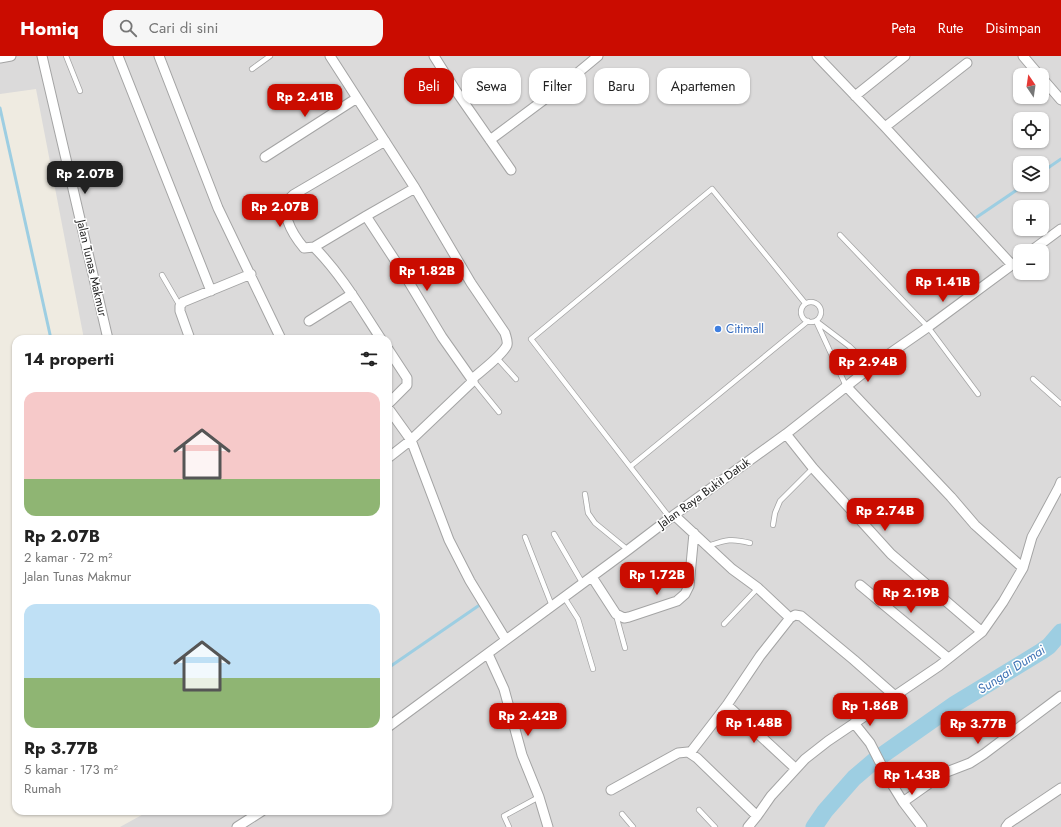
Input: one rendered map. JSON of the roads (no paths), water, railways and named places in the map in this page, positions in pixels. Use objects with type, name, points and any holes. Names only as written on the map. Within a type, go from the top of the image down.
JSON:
[{"type":"street","points":[[0,58],[11,56]]},
{"type":"street","name":"Jalan Tunas Makmur","points":[[42,56],[107,335]]},
{"type":"street","points":[[118,56],[211,290]]},
{"type":"street","points":[[159,56],[218,208],[280,335]]},
{"type":"street","points":[[330,56],[415,188],[471,283],[505,333],[507,339],[506,346],[497,357],[411,440],[392,455]]},
{"type":"street","points":[[434,56],[456,91],[511,170]]},
{"type":"street","points":[[490,140],[557,90],[598,56]]},
{"type":"street","points":[[817,56],[885,127],[1012,265]]},
{"type":"street","points":[[856,96],[906,56]]},
{"type":"street","points":[[1023,56],[1034,68]]},
{"type":"street","points":[[885,127],[967,63]]},
{"type":"street","points":[[1049,86],[1061,100]]},
{"type":"street","points":[[265,157],[357,98]]},
{"type":"street","points":[[385,141],[287,200],[285,210],[286,217],[295,236],[304,248],[314,247],[415,188]]},
{"type":"street","points":[[366,216],[404,274],[442,337],[472,380]]},
{"type":"street","points":[[1041,244],[1061,230]]},
{"type":"street","points":[[314,247],[337,272],[376,335]]},
{"type":"street","name":"Jalan Raya Bukit Datuk","points":[[392,724],[583,584],[672,516],[786,434],[871,367],[1012,265]]},
{"type":"street","points":[[189,335],[180,311],[180,306],[183,302],[251,274]]},
{"type":"street","points":[[309,322],[352,294]]},
{"type":"street","points":[[392,355],[408,382],[407,385],[392,400]]},
{"type":"street","points":[[846,386],[951,497],[974,525],[1023,568]]},
{"type":"street","points":[[392,414],[411,440],[449,540],[470,581],[506,640]]},
{"type":"street","points":[[786,434],[813,468],[891,554],[982,632]]},
{"type":"street","points":[[748,827],[758,816],[771,796],[795,768],[816,750],[939,666],[982,632],[1003,602],[1023,568],[1032,537],[1060,486]]},
{"type":"street","points":[[672,516],[694,533],[732,569],[758,588],[790,618]]},
{"type":"street","points":[[592,577],[616,614],[624,618],[677,601],[682,598],[689,586],[694,533]]},
{"type":"street","points":[[860,586],[948,658]]},
{"type":"street","points":[[690,753],[727,705],[760,656],[790,618],[795,615],[801,616],[895,696]]},
{"type":"street","points":[[488,654],[504,689],[522,755],[539,797],[548,827]]},
{"type":"street","points":[[903,802],[944,773],[970,763],[984,754],[1061,696]]},
{"type":"street","points":[[727,705],[795,768]]},
{"type":"street","points":[[854,723],[870,743],[887,776],[903,802],[922,827]]},
{"type":"street","points":[[610,790],[678,753],[690,753],[716,775],[758,816]]},
{"type":"street","points":[[1006,827],[1009,823],[1061,788]]},
{"type":"street","points":[[237,827],[256,815]]},
{"type":"lane","points":[[66,56],[80,91]]},
{"type":"lane","points":[[252,69],[270,56]]},
{"type":"lane","points":[[672,516],[531,339],[712,189],[805,303]]},
{"type":"lane","points":[[840,235],[928,327],[978,394]]},
{"type":"lane","points":[[162,275],[180,306]]},
{"type":"lane","points":[[808,321],[803,318],[800,312],[802,305],[812,302],[816,303],[820,307],[821,313],[816,320]]},
{"type":"lane","points":[[816,320],[846,386]]},
{"type":"lane","points":[[631,466],[808,321],[816,320],[843,341],[871,367]]},
{"type":"lane","points":[[497,357],[516,379]]},
{"type":"lane","points":[[1033,379],[1061,404]]},
{"type":"lane","points":[[472,380],[499,412]]},
{"type":"lane","points":[[773,525],[775,513],[780,501],[813,468]]},
{"type":"lane","points":[[585,494],[588,513],[595,523],[628,550]]},
{"type":"lane","points":[[554,534],[583,584]]},
{"type":"lane","points":[[525,537],[552,606]]},
{"type":"lane","points":[[708,546],[724,540],[736,539],[750,543]]},
{"type":"lane","points":[[724,624],[758,588]]},
{"type":"lane","points":[[564,597],[578,619],[593,669]]},
{"type":"lane","points":[[616,614],[625,648]]},
{"type":"lane","points":[[509,827],[504,816],[539,797]]},
{"type":"lane","points":[[699,810],[716,827]]},
{"type":"lane","points":[[622,814],[633,827]]},
{"type":"waterway","points":[[0,108],[50,335]]},
{"type":"waterway","points":[[1049,167],[1061,159]]},
{"type":"waterway","points":[[977,217],[1014,192]]},
{"type":"waterway","points":[[392,665],[481,604]]},
{"type":"waterway","name":"Sungai Dumai","points":[[814,827],[825,811],[854,778],[874,761],[955,704],[1042,651],[1049,646],[1061,632]]},
{"type":"place","name":"Citimall","points":[[718,329]]}]
